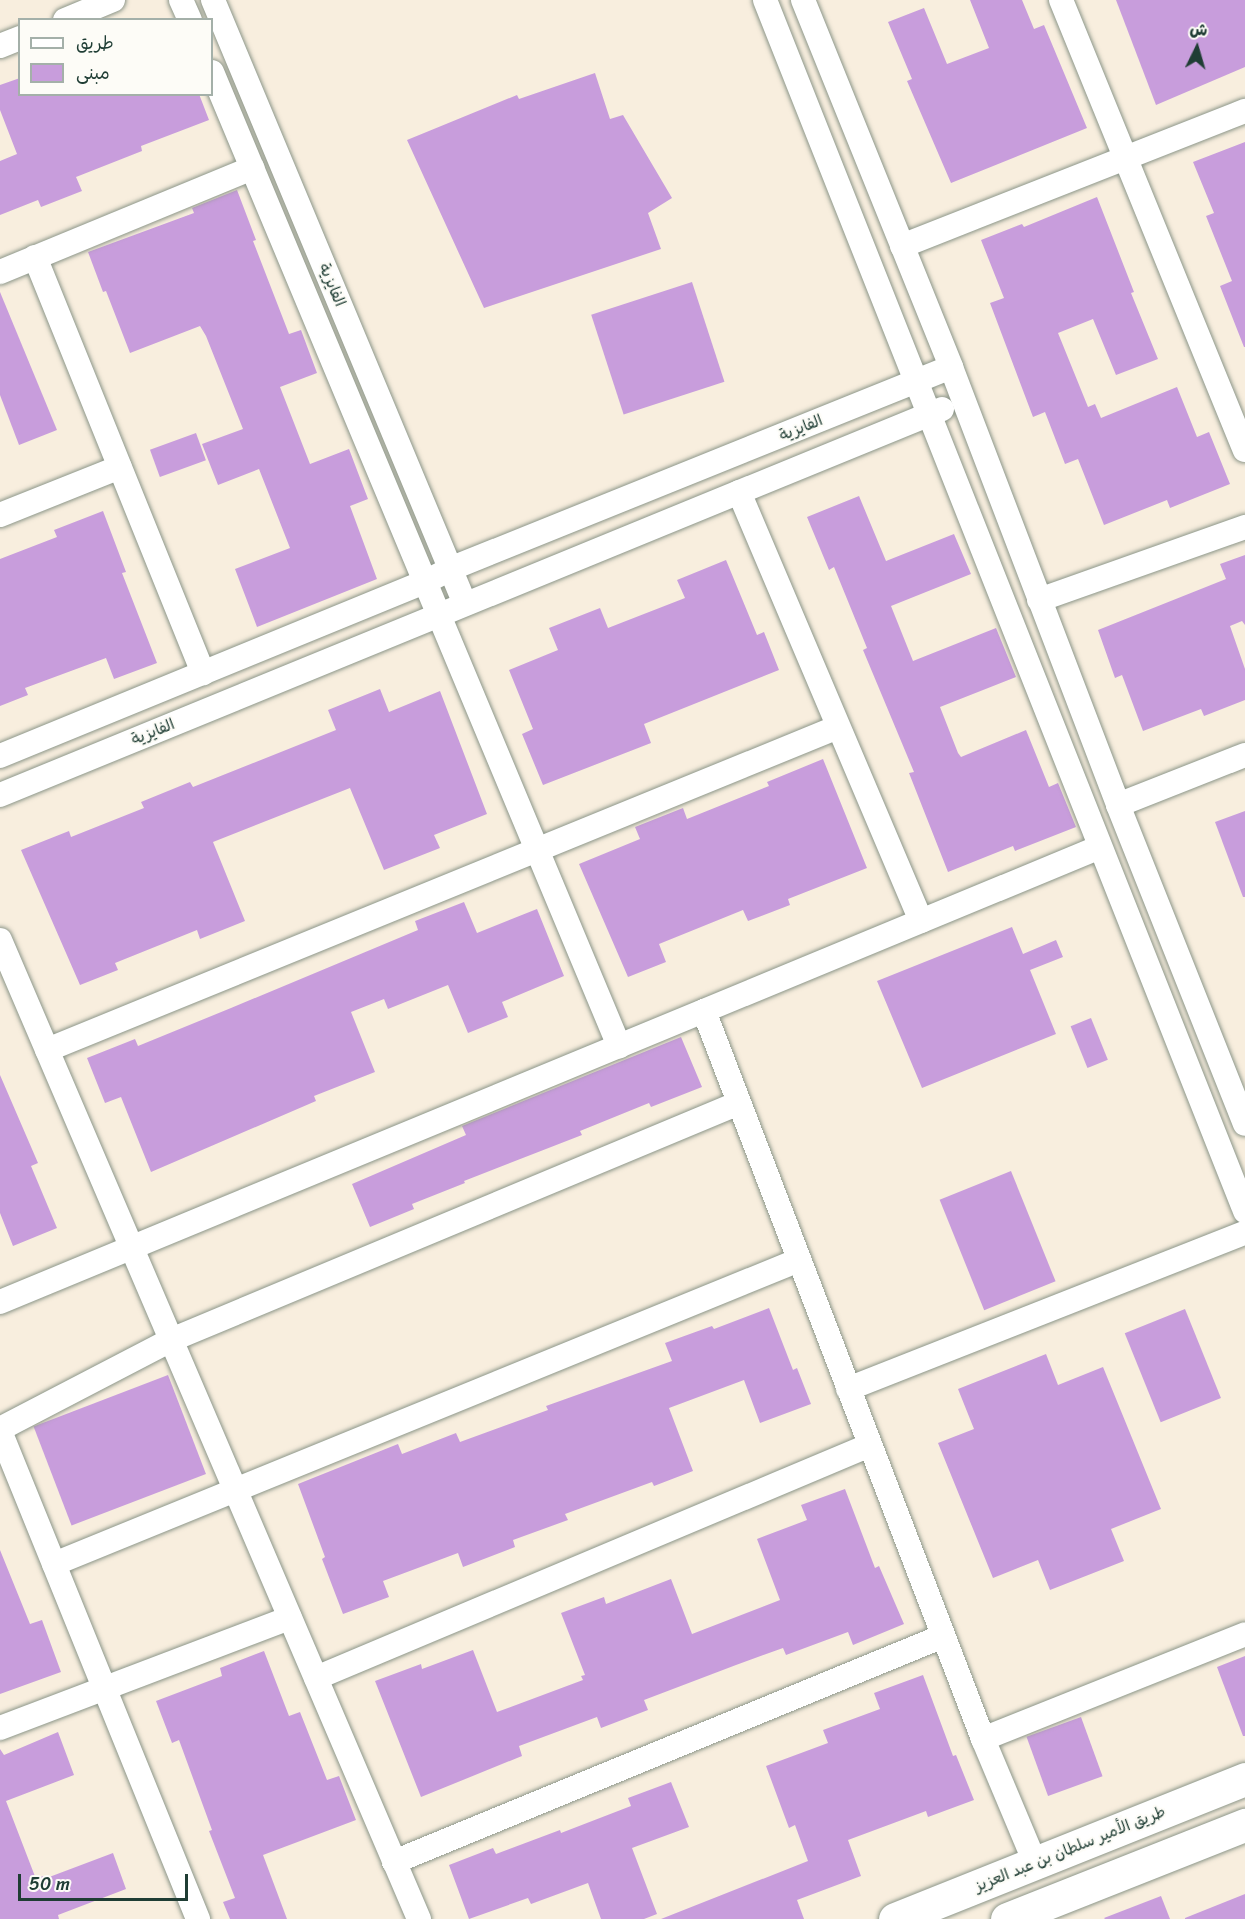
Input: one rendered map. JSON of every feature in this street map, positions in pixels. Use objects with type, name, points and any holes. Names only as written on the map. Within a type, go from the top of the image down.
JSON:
[{"type":"main road","name":"طريق الأمير سلطان بن عبد العزيز","points":[[895,1919],[1245,1779]]},
{"type":"main road","points":[[1007,1919],[1245,1826]]},
{"type":"street","points":[[70,18],[113,0]]},
{"type":"street","points":[[182,0],[189,18]]},
{"type":"street","name":"الفايزية","points":[[213,0],[465,604]]},
{"type":"street","points":[[765,0],[914,382],[929,414],[1245,1211]]},
{"type":"street","points":[[803,0],[951,367],[962,401],[1118,805],[1245,1124]]},
{"type":"street","points":[[1061,0],[1245,450]]},
{"type":"street","points":[[0,46],[18,39]]},
{"type":"street","name":"الفايزية","points":[[213,74],[439,615]]},
{"type":"street","points":[[902,246],[1245,111]]},
{"type":"street","points":[[0,272],[252,168]]},
{"type":"street","points":[[35,257],[203,673]]},
{"type":"street","name":"الفايزية","points":[[0,756],[425,582],[450,569],[951,367]]},
{"type":"street","name":"الفايزية","points":[[0,795],[962,401]]},
{"type":"street","points":[[0,515],[120,467]]},
{"type":"street","points":[[739,492],[921,921]]},
{"type":"street","points":[[1039,600],[1245,527]]},
{"type":"street","points":[[439,615],[619,1046]]},
{"type":"street","points":[[47,1050],[838,727]]},
{"type":"street","points":[[1118,805],[1245,755]]},
{"type":"street","points":[[1,1297],[132,1248],[1100,847]]},
{"type":"street","points":[[0,940],[419,1919]]},
{"type":"street","points":[[704,1011],[983,1739],[1035,1863]]},
{"type":"street","points":[[190,1917],[105,1689],[0,1430],[171,1340],[739,1103]]},
{"type":"street","points":[[848,1389],[1245,1233]]},
{"type":"street","points":[[54,1564],[799,1260]]},
{"type":"street","points":[[316,1678],[870,1445]]},
{"type":"street","points":[[0,1728],[290,1618]]},
{"type":"street","points":[[983,1739],[1245,1634]]},
{"type":"street","points":[[394,1862],[943,1636]]},
{"type":"building","points":[[970,0],[1022,0],[1034,29],[1044,25],[1087,128],[951,183],[907,81],[912,79],[888,22],[924,8],[947,64],[989,48]]},
{"type":"building","points":[[1116,0],[1245,0],[1245,67],[1156,105]]},
{"type":"building","points":[[595,73],[610,119],[623,115],[672,198],[648,213],[661,249],[484,308],[407,140],[517,95],[519,99]]},
{"type":"building","points":[[18,79],[18,96],[200,96],[209,120],[141,146],[142,151],[76,177],[82,191],[41,207],[38,200],[0,215],[0,161],[17,154],[0,110],[0,85]]},
{"type":"building","points":[[1245,142],[1244,347],[1220,286],[1232,281],[1206,216],[1214,213],[1193,162]]},
{"type":"building","points":[[237,190],[256,240],[253,241],[289,334],[301,330],[317,373],[280,387],[310,464],[349,449],[368,499],[350,506],[377,579],[257,627],[235,569],[290,548],[259,469],[218,485],[202,444],[243,429],[206,336],[200,326],[130,353],[88,252],[194,213],[192,208]]},
{"type":"building","points":[[1097,197],[1134,292],[1131,293],[1158,359],[1116,375],[1093,319],[1058,333],[1088,407],[1095,404],[1101,418],[1177,387],[1197,437],[1209,432],[1230,484],[1170,508],[1167,500],[1104,525],[1078,459],[1065,464],[1045,412],[1033,417],[990,303],[1004,298],[981,240],[1022,224],[1024,227]]},
{"type":"building","points":[[692,282],[724,382],[624,415],[591,315]]},
{"type":"building","points":[[0,292],[57,430],[19,445],[0,395]]},
{"type":"building","points":[[196,433],[206,460],[160,477],[150,450]]},
{"type":"building","points":[[859,496],[886,561],[954,534],[971,574],[891,606],[913,661],[996,628],[1016,677],[940,707],[958,753],[961,757],[1026,730],[1049,787],[1058,783],[1076,827],[1015,851],[1013,846],[948,872],[909,773],[914,772],[863,650],[867,648],[834,567],[829,570],[807,517]]},
{"type":"building","points":[[103,511],[126,572],[122,573],[157,663],[114,679],[106,658],[25,688],[28,695],[0,706],[0,559],[57,537],[54,530]]},
{"type":"building","points":[[1245,555],[1245,625],[1242,621],[1230,626],[1245,669],[1245,700],[1204,716],[1201,709],[1143,731],[1122,675],[1115,678],[1098,630],[1226,579],[1220,564]]},
{"type":"building","points":[[726,560],[757,635],[764,632],[779,670],[644,724],[651,743],[543,785],[522,734],[533,729],[509,670],[558,650],[549,628],[600,608],[608,628],[685,598],[677,580]]},
{"type":"building","points":[[380,689],[389,712],[440,691],[487,814],[434,835],[440,848],[384,870],[350,788],[213,842],[245,921],[200,939],[197,930],[115,963],[118,970],[80,985],[21,850],[69,831],[71,837],[144,808],[141,802],[190,782],[193,787],[336,730],[328,710]]},
{"type":"building","points":[[823,759],[867,868],[788,899],[790,905],[748,921],[743,910],[659,944],[666,962],[628,977],[579,864],[640,839],[635,827],[683,808],[687,819],[769,786],[767,782]]},
{"type":"building","points":[[1245,811],[1245,897],[1243,897],[1215,822]]},
{"type":"building","points":[[464,902],[477,933],[537,909],[564,976],[502,1002],[508,1017],[468,1033],[448,985],[388,1009],[384,999],[351,1012],[375,1072],[314,1096],[316,1101],[151,1172],[121,1097],[105,1103],[87,1058],[135,1039],[138,1046],[231,1008],[418,930],[415,921]]},
{"type":"building","points":[[1012,927],[1023,954],[1056,940],[1063,957],[1030,970],[1056,1034],[922,1088],[877,981]]},
{"type":"building","points":[[1091,1018],[1108,1060],[1087,1068],[1071,1026]]},
{"type":"building","points":[[681,1037],[702,1087],[651,1107],[649,1103],[580,1131],[582,1135],[464,1181],[465,1183],[412,1204],[414,1209],[370,1227],[352,1184],[466,1135],[462,1126]]},
{"type":"building","points":[[0,1075],[38,1163],[31,1166],[57,1228],[13,1246],[0,1213]]},
{"type":"building","points":[[1011,1171],[1056,1281],[984,1310],[940,1200]]},
{"type":"building","points":[[769,1308],[793,1370],[797,1368],[811,1404],[760,1423],[744,1380],[669,1408],[693,1471],[654,1486],[652,1482],[565,1514],[568,1520],[513,1540],[515,1547],[463,1567],[458,1553],[383,1581],[389,1597],[343,1614],[322,1559],[325,1557],[298,1484],[398,1444],[402,1454],[456,1433],[460,1442],[548,1410],[546,1406],[672,1361],[665,1343],[712,1326],[714,1329]]},
{"type":"building","points":[[1185,1309],[1221,1398],[1161,1422],[1125,1333]]},
{"type":"building","points":[[1046,1354],[1058,1385],[1103,1367],[1161,1509],[1111,1529],[1124,1561],[1050,1590],[1038,1560],[993,1578],[938,1443],[974,1429],[958,1389]]},
{"type":"building","points":[[168,1375],[206,1474],[72,1526],[34,1427]]},
{"type":"building","points":[[845,1489],[875,1568],[879,1566],[904,1624],[853,1645],[848,1632],[786,1655],[783,1648],[644,1700],[648,1710],[601,1728],[597,1717],[519,1746],[522,1756],[421,1797],[375,1681],[421,1664],[422,1669],[473,1650],[497,1712],[583,1680],[581,1676],[585,1675],[561,1613],[604,1597],[606,1604],[671,1579],[692,1634],[780,1600],[757,1539],[807,1520],[801,1505]]},
{"type":"building","points":[[0,1550],[30,1624],[42,1620],[61,1672],[0,1694]]},
{"type":"building","points":[[264,1651],[289,1716],[300,1712],[327,1780],[339,1776],[356,1820],[263,1855],[287,1919],[230,1919],[223,1902],[235,1898],[209,1831],[212,1830],[179,1740],[172,1743],[156,1701],[222,1676],[220,1668]]},
{"type":"building","points":[[1245,1656],[1245,1736],[1243,1736],[1217,1667]]},
{"type":"building","points":[[923,1675],[953,1756],[956,1755],[974,1800],[928,1817],[926,1811],[848,1840],[861,1876],[797,1900],[804,1919],[661,1919],[808,1861],[795,1825],[789,1828],[766,1766],[828,1743],[823,1730],[880,1709],[874,1693]]},
{"type":"building","points":[[1081,1717],[1103,1776],[1048,1796],[1026,1737]]},
{"type":"building","points":[[58,1732],[74,1775],[6,1801],[36,1879],[43,1876],[44,1879],[113,1853],[126,1889],[58,1915],[59,1919],[0,1919],[0,1749],[4,1755]]},
{"type":"building","points":[[671,1782],[689,1827],[632,1848],[657,1914],[644,1919],[601,1919],[588,1883],[531,1904],[528,1898],[469,1919],[449,1865],[493,1848],[496,1854],[560,1830],[561,1833],[631,1806],[628,1798]]},
{"type":"building","points":[[1245,1894],[1245,1919],[1185,1919],[1185,1918]]},
{"type":"building","points":[[1161,1896],[1170,1919],[1104,1918]]}]
